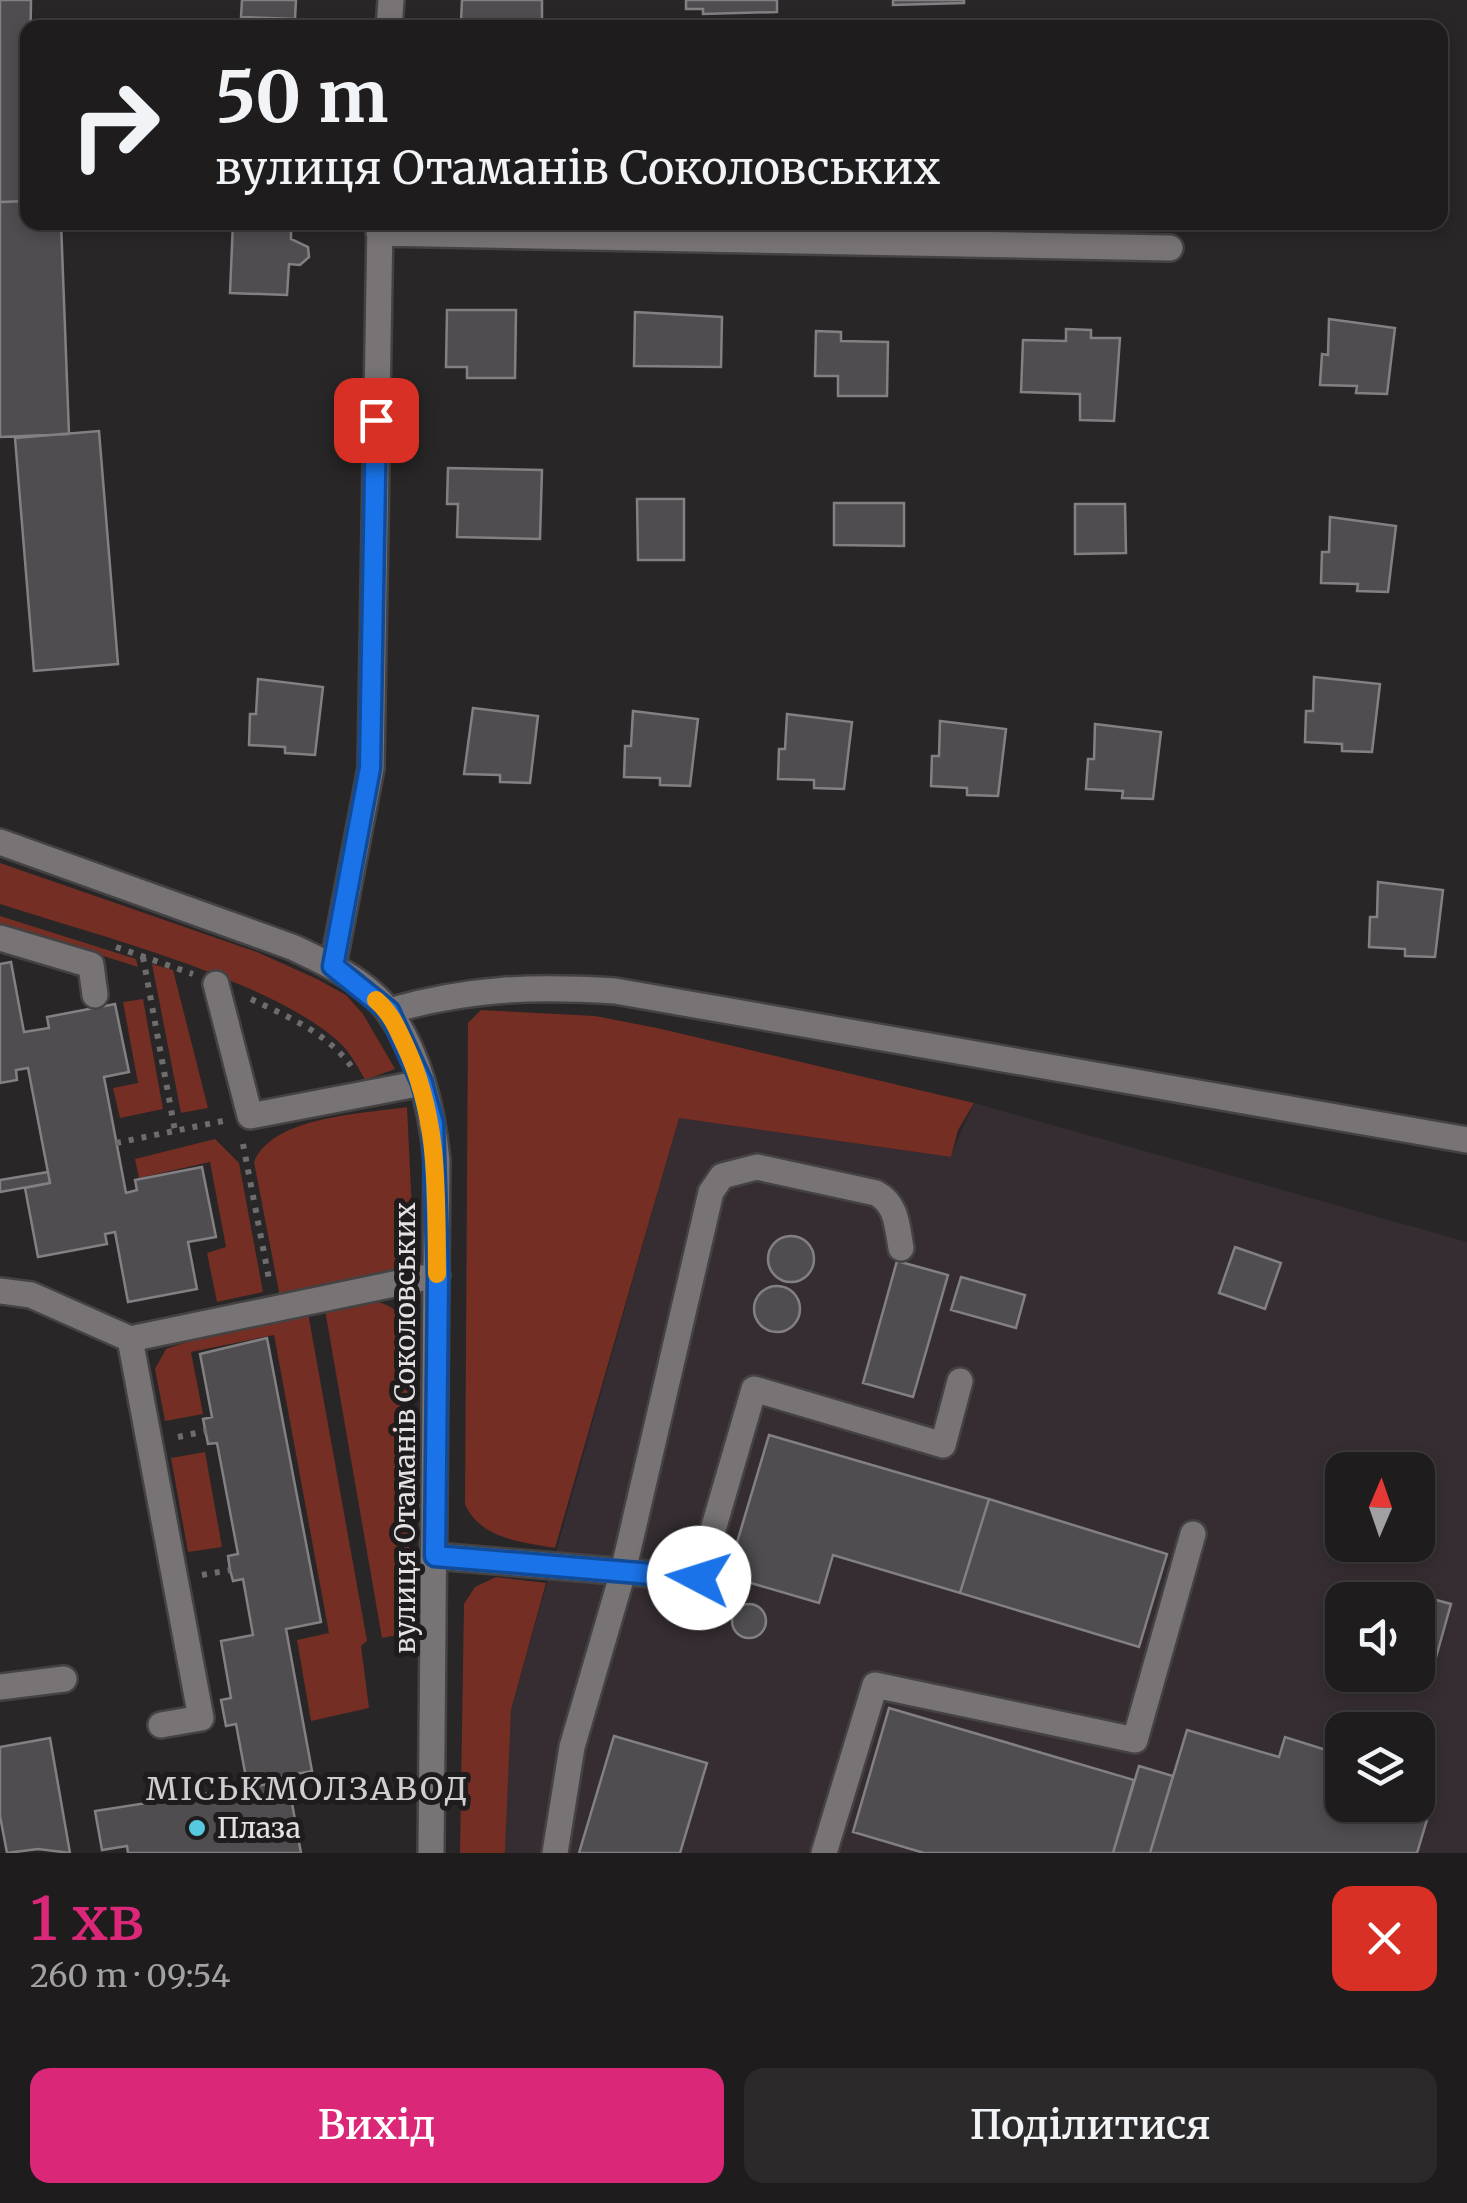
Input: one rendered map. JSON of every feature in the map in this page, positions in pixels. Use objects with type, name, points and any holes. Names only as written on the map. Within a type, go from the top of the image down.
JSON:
[{"type":"street","points":[[333,966],[370,768],[380,230]]},
{"type":"street","points":[[459,230],[1170,248]]},
{"type":"street","points":[[0,842],[292,947],[333,966],[389,1011],[449,994],[528,986],[615,991],[1467,1140]]},
{"type":"street","points":[[0,938],[91,965],[95,994]]},
{"type":"street","points":[[216,984],[244,1117],[422,1083]]},
{"type":"street","name":"вулиця Отаманів Соколовських","points":[[389,1011],[422,1083],[436,1160],[431,1853]]},
{"type":"street","points":[[555,1853],[572,1747],[623,1572],[711,1192],[722,1176],[757,1167],[876,1193],[888,1199],[894,1212],[901,1248]]},
{"type":"street","points":[[0,1290],[32,1295],[130,1339],[438,1275]]},
{"type":"street","points":[[130,1339],[202,1718],[161,1725]]},
{"type":"street","points":[[435,1556],[699,1578],[754,1389],[943,1445],[960,1381]]},
{"type":"street","points":[[824,1853],[875,1685],[1135,1740],[1193,1534]]},
{"type":"street","points":[[0,1687],[64,1679]]},
{"type":"path","points":[[143,956],[176,1130]]},
{"type":"path","points":[[116,1143],[244,1117],[275,1309]]},
{"type":"shaded area","points":[[0,863],[257,952],[317,979],[346,995],[363,1014],[395,1069],[365,1080],[339,1042],[270,998],[178,961],[0,904]]},
{"type":"shaded area","points":[[0,916],[136,959],[138,967],[0,923]]},
{"type":"shaded area","points":[[152,964],[173,970],[208,1108],[181,1113]]},
{"type":"shaded area","points":[[143,999],[163,1109],[120,1118],[113,1088],[138,1083],[123,1002]]},
{"type":"shaded area","points":[[481,1010],[595,1016],[974,1103],[958,1130],[951,1157],[679,1118],[555,1548],[491,1532],[472,1516],[465,1504],[468,1023]]},
{"type":"shaded area","points":[[974,1103],[1467,1242],[1467,1853],[505,1853],[511,1710],[679,1118],[950,1157]]},
{"type":"shaded area","points":[[407,1107],[414,1253],[409,1266],[392,1274],[280,1297],[254,1162],[264,1147],[299,1126],[344,1115]]},
{"type":"shaded area","points":[[215,1139],[239,1163],[263,1292],[217,1302],[207,1253],[226,1247],[210,1162],[139,1178],[135,1159]]},
{"type":"shaded area","points":[[366,1301],[387,1305],[401,1316],[409,1333],[412,1355],[408,1633],[382,1638],[325,1310]]},
{"type":"shaded area","points":[[308,1313],[367,1641],[361,1646],[369,1708],[311,1721],[297,1640],[329,1633],[274,1335],[191,1352],[203,1414],[165,1421],[155,1369],[166,1349],[213,1333]]},
{"type":"shaded area","points":[[205,1452],[222,1547],[188,1552],[171,1458]]},
{"type":"shaded area","points":[[496,1577],[546,1583],[511,1710],[505,1853],[460,1853],[464,1604],[475,1587]]},
{"type":"building","points":[[0,0],[31,0],[31,20],[20,20],[20,201],[0,202]]},
{"type":"building","points":[[242,0],[296,0],[295,19],[241,17]]},
{"type":"building","points":[[462,0],[542,0],[542,20],[461,20]]},
{"type":"building","points":[[686,0],[777,0],[777,12],[703,14],[703,9],[686,9]]},
{"type":"building","points":[[893,0],[964,0],[964,3],[893,5]]},
{"type":"building","points":[[20,201],[20,230],[61,230],[69,434],[0,437],[0,202]]},
{"type":"building","points":[[233,230],[291,230],[291,239],[308,247],[309,257],[300,265],[289,264],[287,295],[230,293]]},
{"type":"building","points":[[447,310],[516,310],[515,378],[467,378],[467,367],[446,367]]},
{"type":"building","points":[[635,312],[722,317],[721,367],[634,366]]},
{"type":"building","points":[[1329,319],[1395,328],[1387,394],[1356,393],[1357,386],[1320,385],[1322,354],[1328,355]]},
{"type":"building","points":[[1066,329],[1091,330],[1091,338],[1120,338],[1114,421],[1080,420],[1080,394],[1021,392],[1023,340],[1066,341]]},
{"type":"building","points":[[816,331],[841,332],[841,341],[888,342],[887,396],[838,396],[838,376],[815,376]]},
{"type":"building","points":[[99,431],[118,664],[34,671],[15,438]]},
{"type":"building","points":[[448,468],[542,470],[540,539],[457,537],[458,504],[447,504]]},
{"type":"building","points":[[637,499],[684,499],[684,560],[638,560]]},
{"type":"building","points":[[834,503],[904,503],[904,546],[834,545]]},
{"type":"building","points":[[1075,504],[1125,504],[1126,553],[1075,554]]},
{"type":"building","points":[[1330,517],[1396,526],[1388,592],[1357,591],[1358,584],[1321,583],[1322,552],[1329,552]]},
{"type":"building","points":[[1314,677],[1380,684],[1372,752],[1342,751],[1342,744],[1305,742],[1306,711],[1313,711]]},
{"type":"building","points":[[258,679],[323,687],[315,755],[285,753],[285,747],[249,745],[250,714],[256,714]]},
{"type":"building","points":[[473,708],[538,716],[530,783],[500,782],[500,775],[464,774]]},
{"type":"building","points":[[633,711],[698,719],[690,786],[660,785],[660,778],[624,777],[625,746],[631,746]]},
{"type":"building","points":[[787,714],[852,722],[844,789],[814,788],[814,780],[778,779],[779,749],[785,749]]},
{"type":"building","points":[[940,721],[1006,729],[998,796],[967,795],[967,788],[931,786],[932,756],[939,756]]},
{"type":"building","points":[[1095,724],[1161,732],[1153,799],[1122,798],[1123,791],[1086,789],[1088,759],[1094,759]]},
{"type":"building","points":[[1378,882],[1443,890],[1435,957],[1405,956],[1405,949],[1369,947],[1370,917],[1377,917]]},
{"type":"building","points":[[11,962],[24,1032],[49,1028],[47,1017],[115,1004],[129,1072],[104,1077],[126,1193],[137,1190],[135,1180],[202,1167],[216,1237],[188,1242],[197,1289],[128,1302],[115,1232],[105,1234],[107,1244],[38,1257],[25,1188],[50,1183],[28,1068],[16,1070],[17,1080],[0,1083],[0,964]]},
{"type":"building","points":[[48,1172],[50,1183],[0,1192],[0,1180]]},
{"type":"building","points":[[791,1236],[807,1243],[814,1259],[807,1275],[791,1282],[775,1275],[768,1259],[775,1243]]},
{"type":"building","points":[[1235,1247],[1281,1263],[1265,1309],[1219,1293]]},
{"type":"building","points":[[897,1261],[948,1275],[913,1397],[863,1383]]},
{"type":"building","points":[[961,1277],[1025,1295],[1016,1328],[951,1310]]},
{"type":"building","points":[[777,1286],[793,1293],[800,1309],[793,1325],[777,1332],[761,1325],[754,1309],[761,1293]]},
{"type":"building","points":[[267,1338],[321,1622],[286,1629],[312,1771],[247,1783],[236,1724],[226,1726],[221,1700],[231,1698],[221,1641],[253,1635],[243,1579],[233,1581],[230,1570],[228,1556],[238,1554],[217,1443],[208,1444],[203,1419],[212,1417],[200,1354]]},
{"type":"building","points":[[769,1435],[989,1499],[960,1593],[833,1555],[819,1603],[727,1576]]},
{"type":"building","points":[[989,1499],[1167,1554],[1139,1647],[960,1593]]},
{"type":"building","points":[[1435,1600],[1451,1604],[1435,1661]]},
{"type":"building","points":[[749,1604],[761,1609],[766,1621],[761,1633],[749,1638],[737,1633],[732,1621],[737,1609]]},
{"type":"building","points":[[889,1708],[1134,1780],[1113,1853],[924,1853],[853,1832]]},
{"type":"building","points":[[1187,1730],[1279,1757],[1285,1737],[1325,1750],[1325,1822],[1426,1822],[1417,1853],[1150,1853]]},
{"type":"building","points":[[614,1736],[707,1763],[680,1853],[579,1853]]},
{"type":"building","points":[[50,1738],[70,1853],[38,1849],[7,1853],[0,1816],[0,1747]]},
{"type":"building","points":[[1139,1766],[1173,1776],[1150,1853],[1113,1853]]},
{"type":"building","name":"Плаза","points":[[288,1781],[301,1853],[128,1853],[127,1846],[102,1850],[95,1811]]},
{"type":"slow traffic","points":[[376,1000],[389,1011],[409,1054],[433,1124],[437,1274]]},
{"type":"place","name":"Плаза","points":[[197,1828]]},
{"type":"district","name":"МІСЬКМОЛЗАВОД","points":[[308,1789]]},
{"type":"route","points":[[376,420],[370,768],[333,966],[389,1011],[422,1083],[433,1124],[438,1275],[435,1556],[699,1578]]}]
